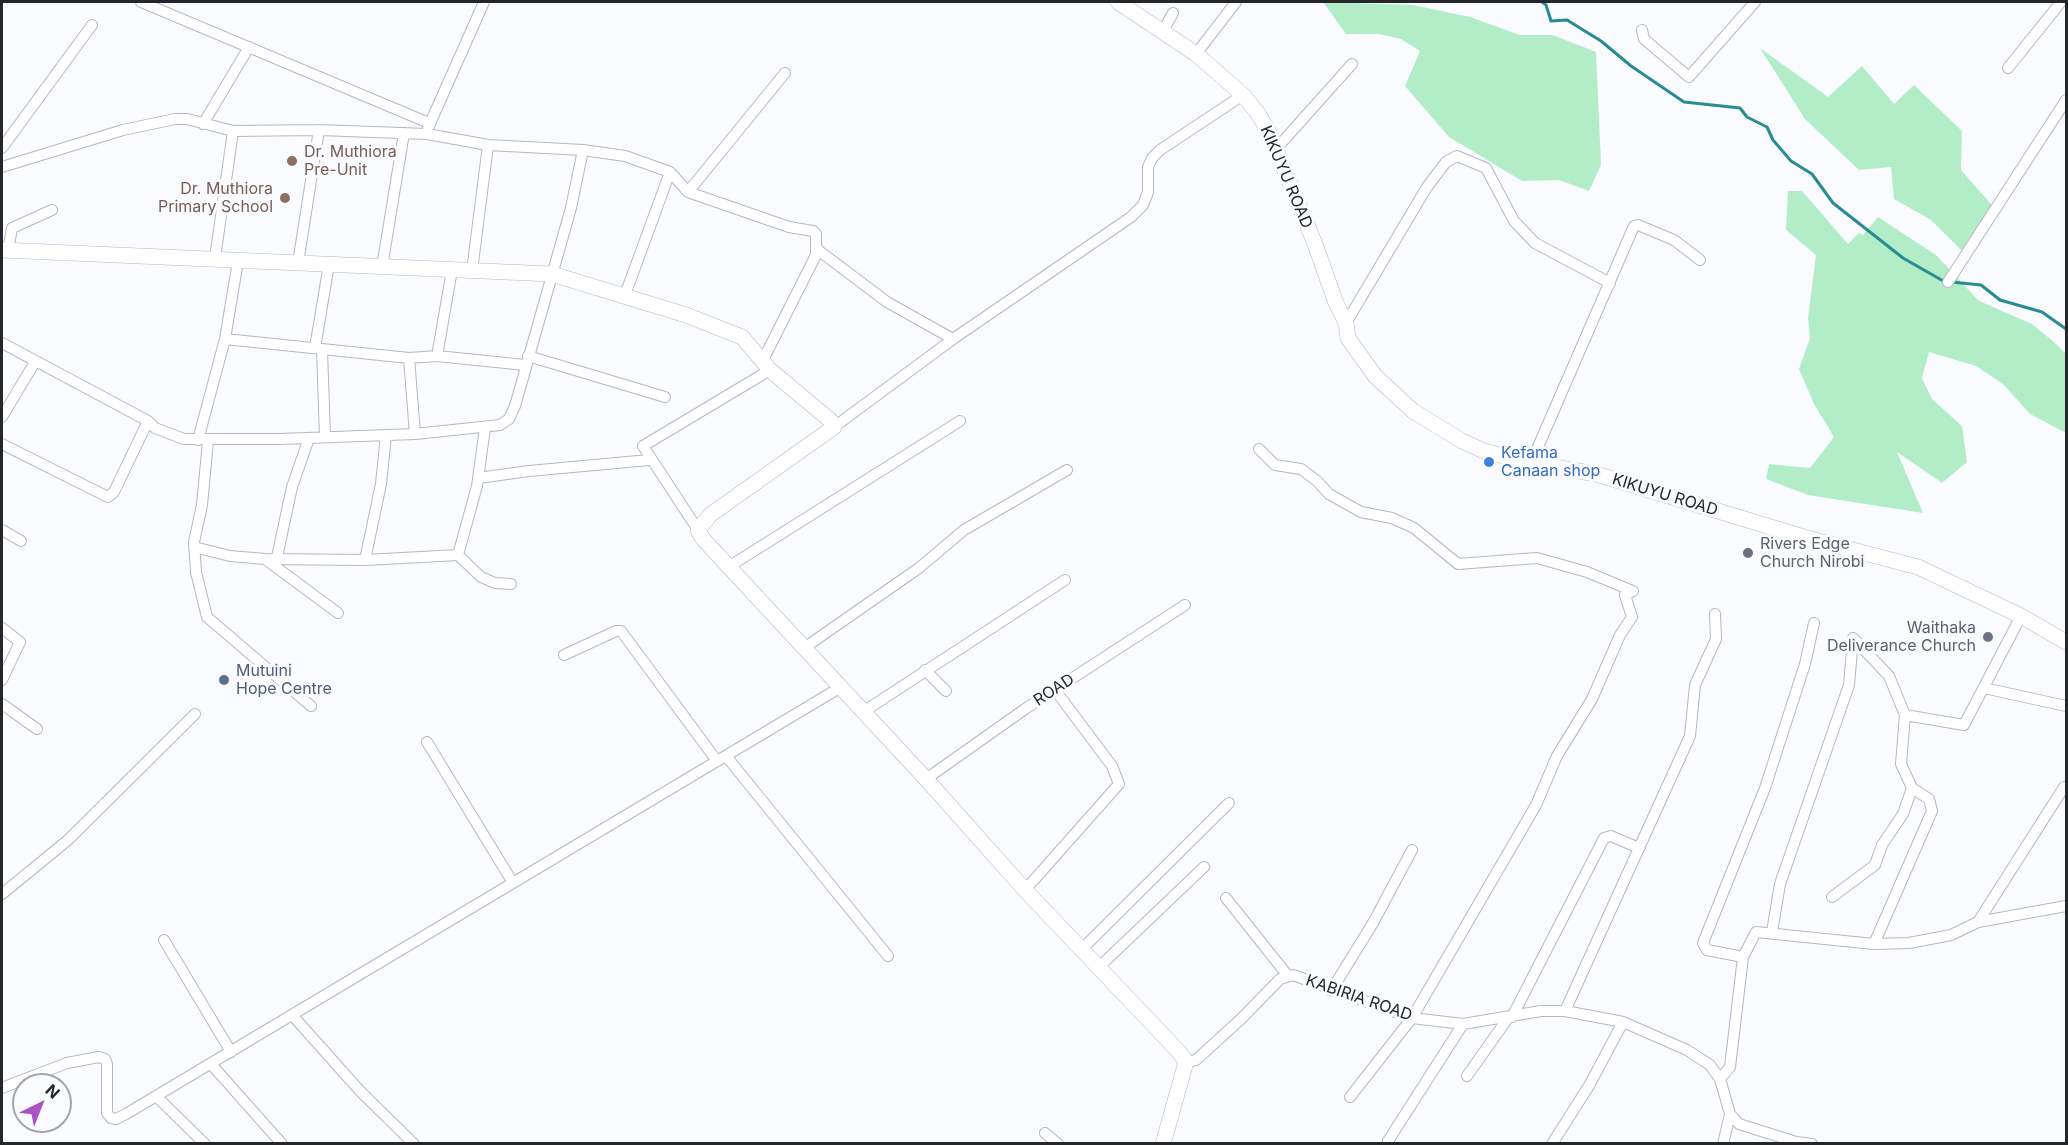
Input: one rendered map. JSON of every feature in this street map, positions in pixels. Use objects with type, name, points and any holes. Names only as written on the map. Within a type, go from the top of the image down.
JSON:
[{"type":"main road","name":"KIKUYU ROAD","points":[[1118,2],[1196,54],[1243,95],[1269,130],[1346,323],[1348,338],[1376,376],[1413,411],[1476,448],[1531,463],[1596,474],[1807,538],[1918,567],[2021,616],[2067,642]]},
{"type":"main road","points":[[5,251],[215,258],[238,261],[552,274],[625,295],[735,332],[766,366],[831,421],[834,427],[710,515],[698,530],[703,539],[1186,1062],[1163,1143]]},
{"type":"street","points":[[141,2],[249,47],[428,129],[488,145],[583,150],[625,156],[670,172],[688,192],[789,227],[813,231],[818,240],[818,250],[766,366],[717,404],[645,444],[643,449],[698,530]]},
{"type":"street","points":[[428,129],[461,59],[484,2]]},
{"type":"street","points":[[1196,54],[1236,2]]},
{"type":"street","points":[[1642,30],[1644,39],[1689,78],[1755,2]]},
{"type":"street","points":[[2008,68],[2061,2]]},
{"type":"street","points":[[1163,31],[1173,13]]},
{"type":"street","points":[[2,148],[92,24]]},
{"type":"street","points":[[203,124],[249,47]]},
{"type":"street","points":[[1276,149],[1352,64]]},
{"type":"street","points":[[688,192],[785,73]]},
{"type":"street","points":[[834,427],[953,339],[1131,217],[1143,205],[1148,192],[1148,167],[1152,158],[1160,150],[1243,95]]},
{"type":"street","points":[[1948,282],[2067,100]]},
{"type":"street","points":[[2,167],[123,130],[165,120],[187,119],[233,131],[319,130],[404,133],[428,129]]},
{"type":"street","points":[[298,262],[319,130]]},
{"type":"street","points":[[215,258],[233,131]]},
{"type":"street","points":[[382,267],[404,133]]},
{"type":"street","points":[[472,271],[488,145]]},
{"type":"street","points":[[2,343],[168,434],[203,440],[415,434],[500,425],[509,419],[571,207],[583,150]]},
{"type":"street","points":[[1346,323],[1427,187],[1446,162],[1457,156],[1467,158],[1486,168],[1508,212],[1535,243],[1610,283]]},
{"type":"street","points":[[625,295],[670,172]]},
{"type":"street","points":[[5,251],[12,228],[52,210]]},
{"type":"street","points":[[1531,463],[1634,226],[1638,225],[1674,240],[1700,260]]},
{"type":"street","points":[[818,250],[887,302],[953,339]]},
{"type":"street","points":[[238,261],[225,339],[203,440],[194,548],[196,572],[207,617],[311,706]]},
{"type":"street","points":[[325,437],[319,349],[329,264]]},
{"type":"street","points":[[437,356],[452,270]]},
{"type":"street","points":[[225,339],[409,357],[526,360],[665,397]]},
{"type":"street","points":[[409,357],[415,434]]},
{"type":"street","points":[[2,417],[35,362]]},
{"type":"street","points":[[2,444],[108,497],[114,492],[148,421]]},
{"type":"street","points":[[730,566],[960,421]]},
{"type":"street","points":[[458,555],[478,478],[485,428]]},
{"type":"street","points":[[365,561],[381,484],[386,435]]},
{"type":"street","points":[[277,557],[292,486],[309,438]]},
{"type":"street","points":[[1259,449],[1275,465],[1301,469],[1329,494],[1361,512],[1392,518],[1414,528],[1458,564],[1537,558],[1587,572],[1633,591],[1625,595],[1632,617],[1620,635],[1592,699],[1557,756],[1536,805],[1412,1018],[1350,1097]]},
{"type":"street","points":[[478,478],[649,460]]},
{"type":"street","points":[[804,648],[919,568],[964,530],[1067,470]]},
{"type":"street","points":[[2,530],[21,541]]},
{"type":"street","points":[[194,548],[230,556],[265,559],[277,557],[365,561],[458,555],[481,577],[495,583],[511,584]]},
{"type":"street","points":[[265,559],[338,613]]},
{"type":"street","points":[[863,711],[1065,580]]},
{"type":"street","name":"ROAD","points":[[926,779],[1055,690],[1185,605]]},
{"type":"street","points":[[1565,1011],[1690,736],[1695,685],[1716,639],[1715,614]]},
{"type":"street","points":[[1905,715],[1964,725],[2021,616]]},
{"type":"street","points":[[1743,957],[1707,950],[1703,944],[1765,788],[1805,664],[1814,623]]},
{"type":"street","points":[[2,627],[20,642],[2,680]]},
{"type":"street","points":[[564,655],[616,631],[621,631],[721,758],[888,956]]},
{"type":"street","points":[[1772,932],[1780,884],[1849,685],[1854,638],[1889,676],[1905,715],[1901,764],[1912,789],[1929,799],[1932,811],[1874,944]]},
{"type":"street","points":[[925,670],[946,692]]},
{"type":"street","points":[[2,1088],[68,1063],[99,1057],[105,1059],[107,1064],[107,1113],[111,1118],[126,1114],[841,687]]},
{"type":"street","points":[[1984,688],[2067,706]]},
{"type":"street","points":[[1025,890],[1119,784],[1112,766],[1055,690]]},
{"type":"street","points":[[2,704],[37,729]]},
{"type":"street","points":[[2,894],[68,840],[195,714]]},
{"type":"street","points":[[428,742],[513,883]]},
{"type":"street","points":[[1978,922],[2064,787]]},
{"type":"street","points":[[1832,897],[1875,865],[1882,845],[1903,814],[1912,789]]},
{"type":"street","points":[[1082,949],[1229,803]]},
{"type":"street","points":[[1467,1076],[1510,1017],[1604,838],[1611,836],[1639,848]]},
{"type":"street","points":[[1331,991],[1373,923],[1412,850]]},
{"type":"street","points":[[1098,968],[1204,867]]},
{"type":"street","points":[[1227,898],[1288,976]]},
{"type":"street","points":[[1720,1079],[1730,1067],[1743,957],[1756,932],[1874,944],[1909,943],[1951,935],[1978,922],[2067,906]]},
{"type":"street","points":[[164,940],[231,1052]]},
{"type":"street","name":"KABIRIA ROAD","points":[[1186,1062],[1196,1060],[1280,979],[1293,975],[1331,991],[1412,1018],[1463,1024],[1540,1011],[1565,1011],[1623,1022],[1687,1050],[1710,1065],[1720,1079],[1730,1114]]},
{"type":"street","points":[[293,1016],[360,1091],[414,1143]]},
{"type":"street","points":[[1552,1143],[1590,1084],[1623,1022]]},
{"type":"street","points":[[1388,1141],[1463,1024]]},
{"type":"street","points":[[211,1064],[282,1143]]},
{"type":"street","points":[[157,1097],[205,1143]]},
{"type":"street","points":[[1730,1114],[1738,1124],[1796,1143],[1812,1143]]},
{"type":"street","points":[[1723,1143],[1730,1114]]},
{"type":"street","points":[[1045,1133],[1058,1143]]},
{"type":"green space","points":[[1323,2],[1413,5],[1470,17],[1520,35],[1553,35],[1596,52],[1601,165],[1589,191],[1559,180],[1522,181],[1449,137],[1405,86],[1420,51],[1401,39],[1379,34],[1346,34]]},
{"type":"green space","points":[[1760,48],[1828,97],[1862,66],[1894,104],[1914,85],[1962,131],[1961,170],[1998,212],[1965,254],[1931,220],[1894,199],[1891,167],[1859,170],[1805,119]]},
{"type":"green space","points":[[1788,191],[1802,191],[1848,244],[1859,233],[1863,235],[1878,217],[1936,255],[1979,301],[2032,324],[2054,342],[2066,354],[2066,433],[2030,414],[2003,384],[1976,366],[1929,352],[1922,378],[1932,399],[1962,426],[1967,462],[1942,483],[1897,452],[1923,513],[1808,495],[1766,479],[1769,464],[1810,468],[1834,437],[1814,404],[1799,369],[1810,338],[1808,318],[1816,255],[1786,230]]},
{"type":"waterway","points":[[1542,2],[1546,5],[1551,21],[1567,20],[1601,41],[1631,66],[1684,102],[1740,108],[1747,117],[1767,127],[1773,140],[1791,161],[1812,174],[1833,203],[1903,258],[1945,282]]},
{"type":"waterway","points":[[1951,282],[1981,285],[2000,300],[2042,312],[2066,329]]},
{"type":"place","name":"Dr. Muthiora Pre-Unit","points":[[292,161]]},
{"type":"place","name":"Dr. Muthiora Primary School","points":[[285,198]]},
{"type":"place","name":"Kefama Canaan shop","points":[[1489,462]]},
{"type":"place","name":"Rivers Edge Church Nirobi","points":[[1748,553]]},
{"type":"place","name":"Waithaka Deliverance Church","points":[[1988,637]]},
{"type":"place","name":"Mutuini Hope Centre","points":[[224,680]]}]
